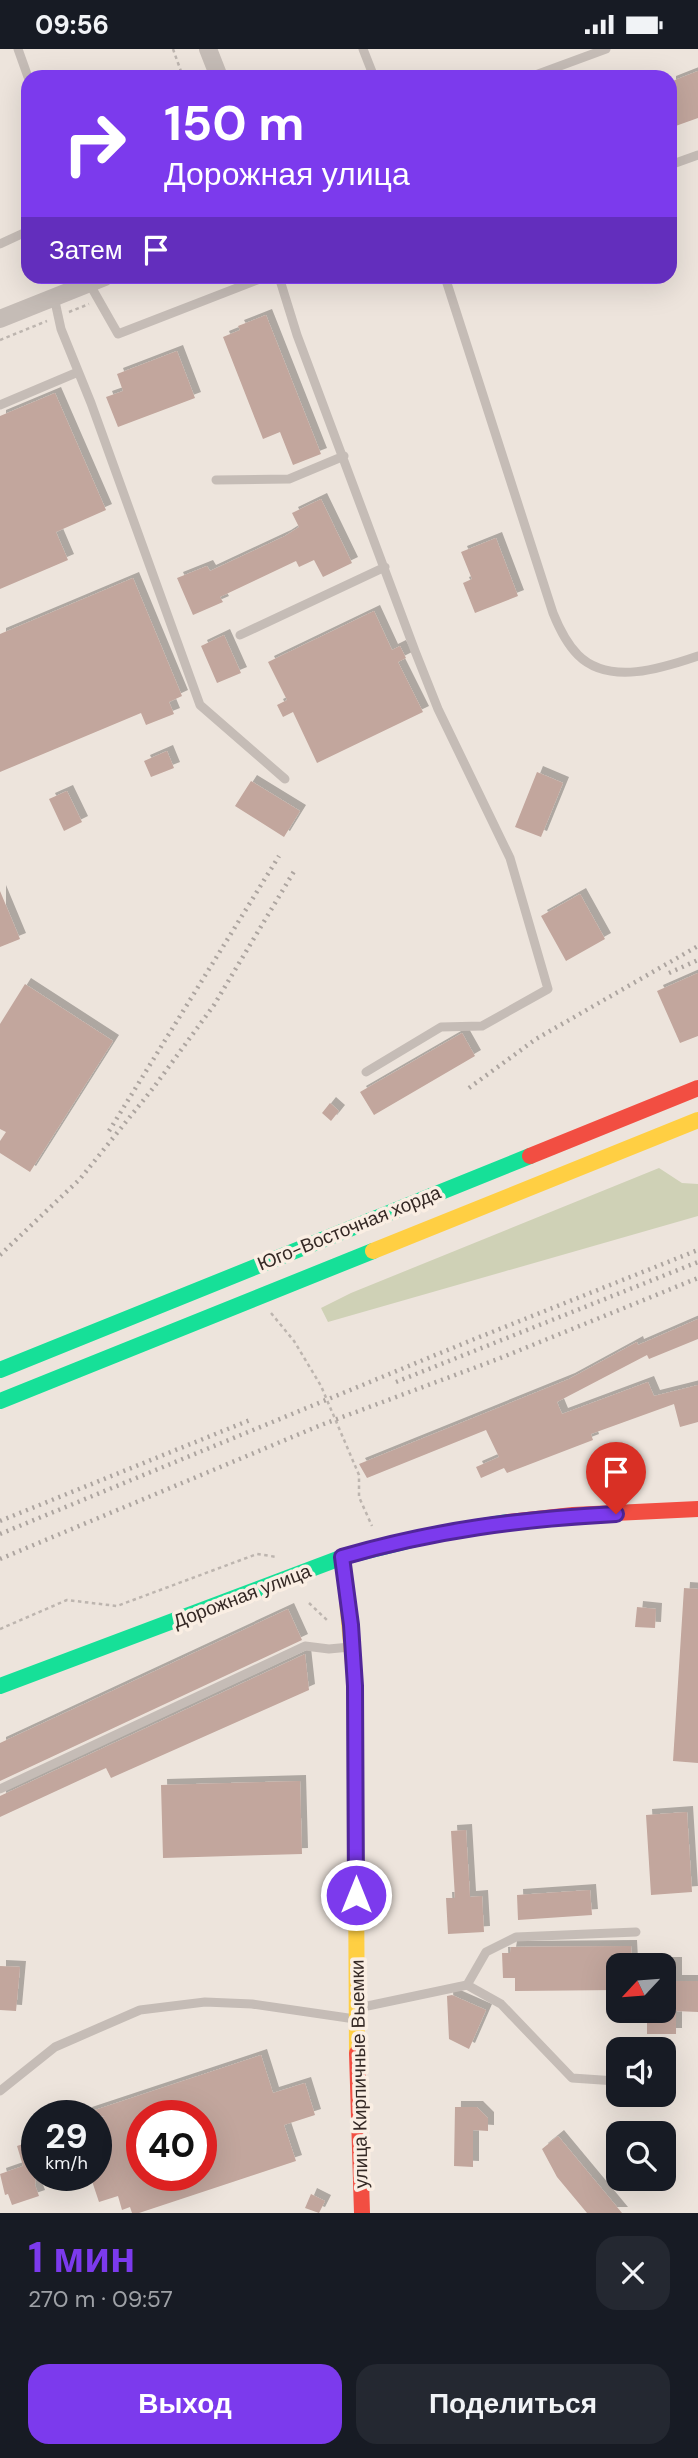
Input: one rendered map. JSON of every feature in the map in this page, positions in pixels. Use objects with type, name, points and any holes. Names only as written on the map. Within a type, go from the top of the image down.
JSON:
[{"type":"main road","name":"Юго-Восточная хорда","points":[[0,1370],[698,1088]]},
{"type":"main road","name":"Юго-Восточная хорда","points":[[0,1401],[698,1120]]},
{"type":"main road","name":"Дорожная улица","points":[[0,1686],[342,1557],[389,1543],[534,1518],[698,1509]]},
{"type":"main road","name":"улица Кирпичные Выемки","points":[[342,1557],[355,1686],[356,2014],[362,2213]]},
{"type":"street","points":[[208,49],[216,70]]},
{"type":"street","points":[[0,319],[87,284]]},
{"type":"lane","points":[[18,49],[26,70]]},
{"type":"lane","points":[[363,49],[371,70]]},
{"type":"lane","points":[[549,70],[607,49]]},
{"type":"lane","points":[[677,162],[698,155]]},
{"type":"lane","points":[[0,244],[21,234]]},
{"type":"lane","points":[[99,284],[118,334],[247,284]]},
{"type":"lane","points":[[281,284],[438,709],[510,858],[548,989],[482,1026],[441,1027],[366,1072]]},
{"type":"lane","points":[[447,284],[563,637],[579,657],[598,667],[617,672],[644,671],[698,656]]},
{"type":"lane","points":[[54,297],[61,329],[200,705],[285,779]]},
{"type":"lane","points":[[0,405],[78,372]]},
{"type":"lane","points":[[216,480],[289,478],[344,456]]},
{"type":"lane","points":[[240,635],[385,567]]},
{"type":"lane","points":[[0,1789],[305,1646],[329,1649],[351,1647]]},
{"type":"lane","points":[[467,1985],[486,1952],[516,1937],[636,1932]]},
{"type":"lane","points":[[0,2091],[55,2047],[140,2010],[205,2002],[356,2014],[467,1985],[501,2004],[572,2078],[606,2080]]},
{"type":"path","points":[[173,49],[180,70]]},
{"type":"path","points":[[259,1296],[294,1341],[321,1385],[359,1475],[359,1497],[372,1526]]},
{"type":"path","points":[[0,1629],[67,1600],[117,1606],[257,1555],[277,1557]]},
{"type":"path","points":[[309,1603],[323,1614],[331,1627]]},
{"type":"green space","points":[[659,1168],[682,1183],[698,1184],[698,1216],[328,1322],[321,1308],[351,1293]]},
{"type":"building","points":[[698,71],[698,118],[677,126],[677,79]]},
{"type":"building","points":[[266,315],[321,454],[293,465],[280,432],[263,439],[223,337],[240,330],[238,326]]},
{"type":"building","points":[[177,351],[195,398],[118,427],[106,397],[123,391],[117,374]]},
{"type":"building","points":[[55,393],[106,510],[56,532],[68,560],[0,589],[0,416]]},
{"type":"building","points":[[321,499],[352,563],[323,577],[314,560],[299,567],[296,561],[220,597],[223,602],[193,615],[177,578],[207,566],[210,571],[285,536],[299,527],[292,513]]},
{"type":"building","points":[[496,538],[518,596],[475,613],[463,583],[472,579],[461,552]]},
{"type":"building","points":[[133,578],[182,696],[169,702],[174,714],[146,725],[141,713],[0,772],[0,634]]},
{"type":"building","points":[[374,611],[392,650],[400,646],[406,658],[398,662],[423,712],[317,763],[293,712],[283,717],[277,705],[287,700],[268,662]]},
{"type":"building","points":[[224,635],[241,673],[217,683],[201,646]]},
{"type":"building","points":[[167,751],[174,768],[151,777],[144,761]]},
{"type":"building","points":[[537,772],[563,783],[541,837],[515,827]]},
{"type":"building","points":[[251,781],[300,811],[284,837],[235,806]]},
{"type":"building","points":[[67,791],[82,822],[64,831],[49,799]]},
{"type":"building","points":[[0,891],[20,939],[0,947]]},
{"type":"building","points":[[580,894],[605,939],[566,961],[541,916]]},
{"type":"building","points":[[698,973],[698,1036],[680,1043],[657,991]]},
{"type":"building","points":[[25,984],[113,1041],[30,1172],[0,1153],[0,1141],[6,1132],[0,1129],[0,1024]]},
{"type":"building","points":[[462,1033],[475,1056],[374,1115],[360,1092]]},
{"type":"building","points":[[330,1103],[339,1111],[331,1121],[322,1113]]},
{"type":"building","points":[[698,1319],[698,1339],[649,1359],[647,1355],[557,1402],[562,1414],[648,1382],[654,1396],[698,1385],[698,1422],[680,1427],[674,1404],[591,1434],[593,1440],[507,1473],[504,1468],[481,1478],[476,1467],[499,1457],[486,1430],[367,1478],[359,1464],[569,1379],[637,1342],[638,1345]]},
{"type":"building","points":[[684,1588],[698,1589],[698,1763],[673,1761]]},
{"type":"building","points":[[637,1607],[656,1609],[655,1628],[635,1627]]},
{"type":"building","points":[[288,1609],[302,1640],[0,1781],[0,1743]]},
{"type":"building","points":[[305,1654],[309,1690],[111,1778],[106,1768],[0,1817],[0,1796]]},
{"type":"building","points":[[300,1781],[302,1854],[163,1858],[161,1785]]},
{"type":"building","points":[[687,1812],[692,1892],[651,1895],[646,1815]]},
{"type":"building","points":[[466,1830],[470,1897],[482,1896],[484,1932],[448,1934],[446,1898],[455,1898],[451,1831]]},
{"type":"building","points":[[590,1890],[592,1915],[518,1920],[517,1895]]},
{"type":"building","points":[[631,1946],[631,1953],[606,1953],[606,1990],[515,1991],[515,1978],[503,1978],[502,1953],[510,1953],[511,1947]]},
{"type":"building","points":[[0,1966],[20,1967],[16,2011],[0,2010]]},
{"type":"building","points":[[676,1981],[698,1981],[698,2012],[676,2011]]},
{"type":"building","points":[[452,1995],[486,2010],[469,2049],[449,2039],[447,1996]]},
{"type":"building","points":[[647,2023],[676,2023],[676,2034],[647,2034]]},
{"type":"building","points":[[261,2055],[273,2093],[305,2083],[315,2115],[284,2125],[296,2161],[217,2187],[217,2100],[126,2100],[126,2191],[205,2191],[139,2213],[132,2213],[130,2207],[122,2210],[118,2196],[99,2202],[95,2191],[112,2191],[112,2104]]},
{"type":"building","points":[[455,2107],[477,2107],[488,2118],[488,2131],[473,2130],[473,2167],[454,2166]]},
{"type":"building","points":[[558,2136],[622,2213],[587,2213],[557,2177],[542,2149]]},
{"type":"building","points":[[21,2167],[21,2191],[37,2191],[39,2196],[12,2205],[8,2194],[5,2195],[0,2174]]},
{"type":"building","points":[[311,2194],[325,2201],[319,2213],[305,2208]]},
{"type":"railway","points":[[109,1131],[279,856]]},
{"type":"railway","points":[[0,1255],[80,1179],[154,1087],[214,1005],[296,868]]},
{"type":"railway","points":[[469,1088],[536,1039],[698,946]]},
{"type":"railway","points":[[669,973],[698,960]]},
{"type":"railway","points":[[0,1534],[698,1250]]},
{"type":"railway","points":[[396,1382],[698,1262]]},
{"type":"railway","points":[[0,1559],[321,1425],[498,1359],[698,1278]]},
{"type":"railway","points":[[0,1521],[250,1420]]},
{"type":"traffic: fast","points":[[0,1370],[530,1156]]},
{"type":"traffic: fast","points":[[0,1401],[373,1251]]},
{"type":"traffic: fast","points":[[0,1686],[343,1557],[436,1534],[508,1522]]},
{"type":"traffic: slow","points":[[373,1251],[698,1120]]},
{"type":"traffic: slow","points":[[343,1557],[355,1686],[357,2053]]},
{"type":"traffic: jam","points":[[530,1156],[698,1088]]},
{"type":"traffic: jam","points":[[508,1522],[573,1515],[698,1509]]},
{"type":"traffic: jam","points":[[357,2053],[362,2213]]},
{"type":"route","points":[[356,1895],[355,1686],[351,1625],[342,1557],[389,1543],[453,1530],[534,1518],[616,1514]]}]
